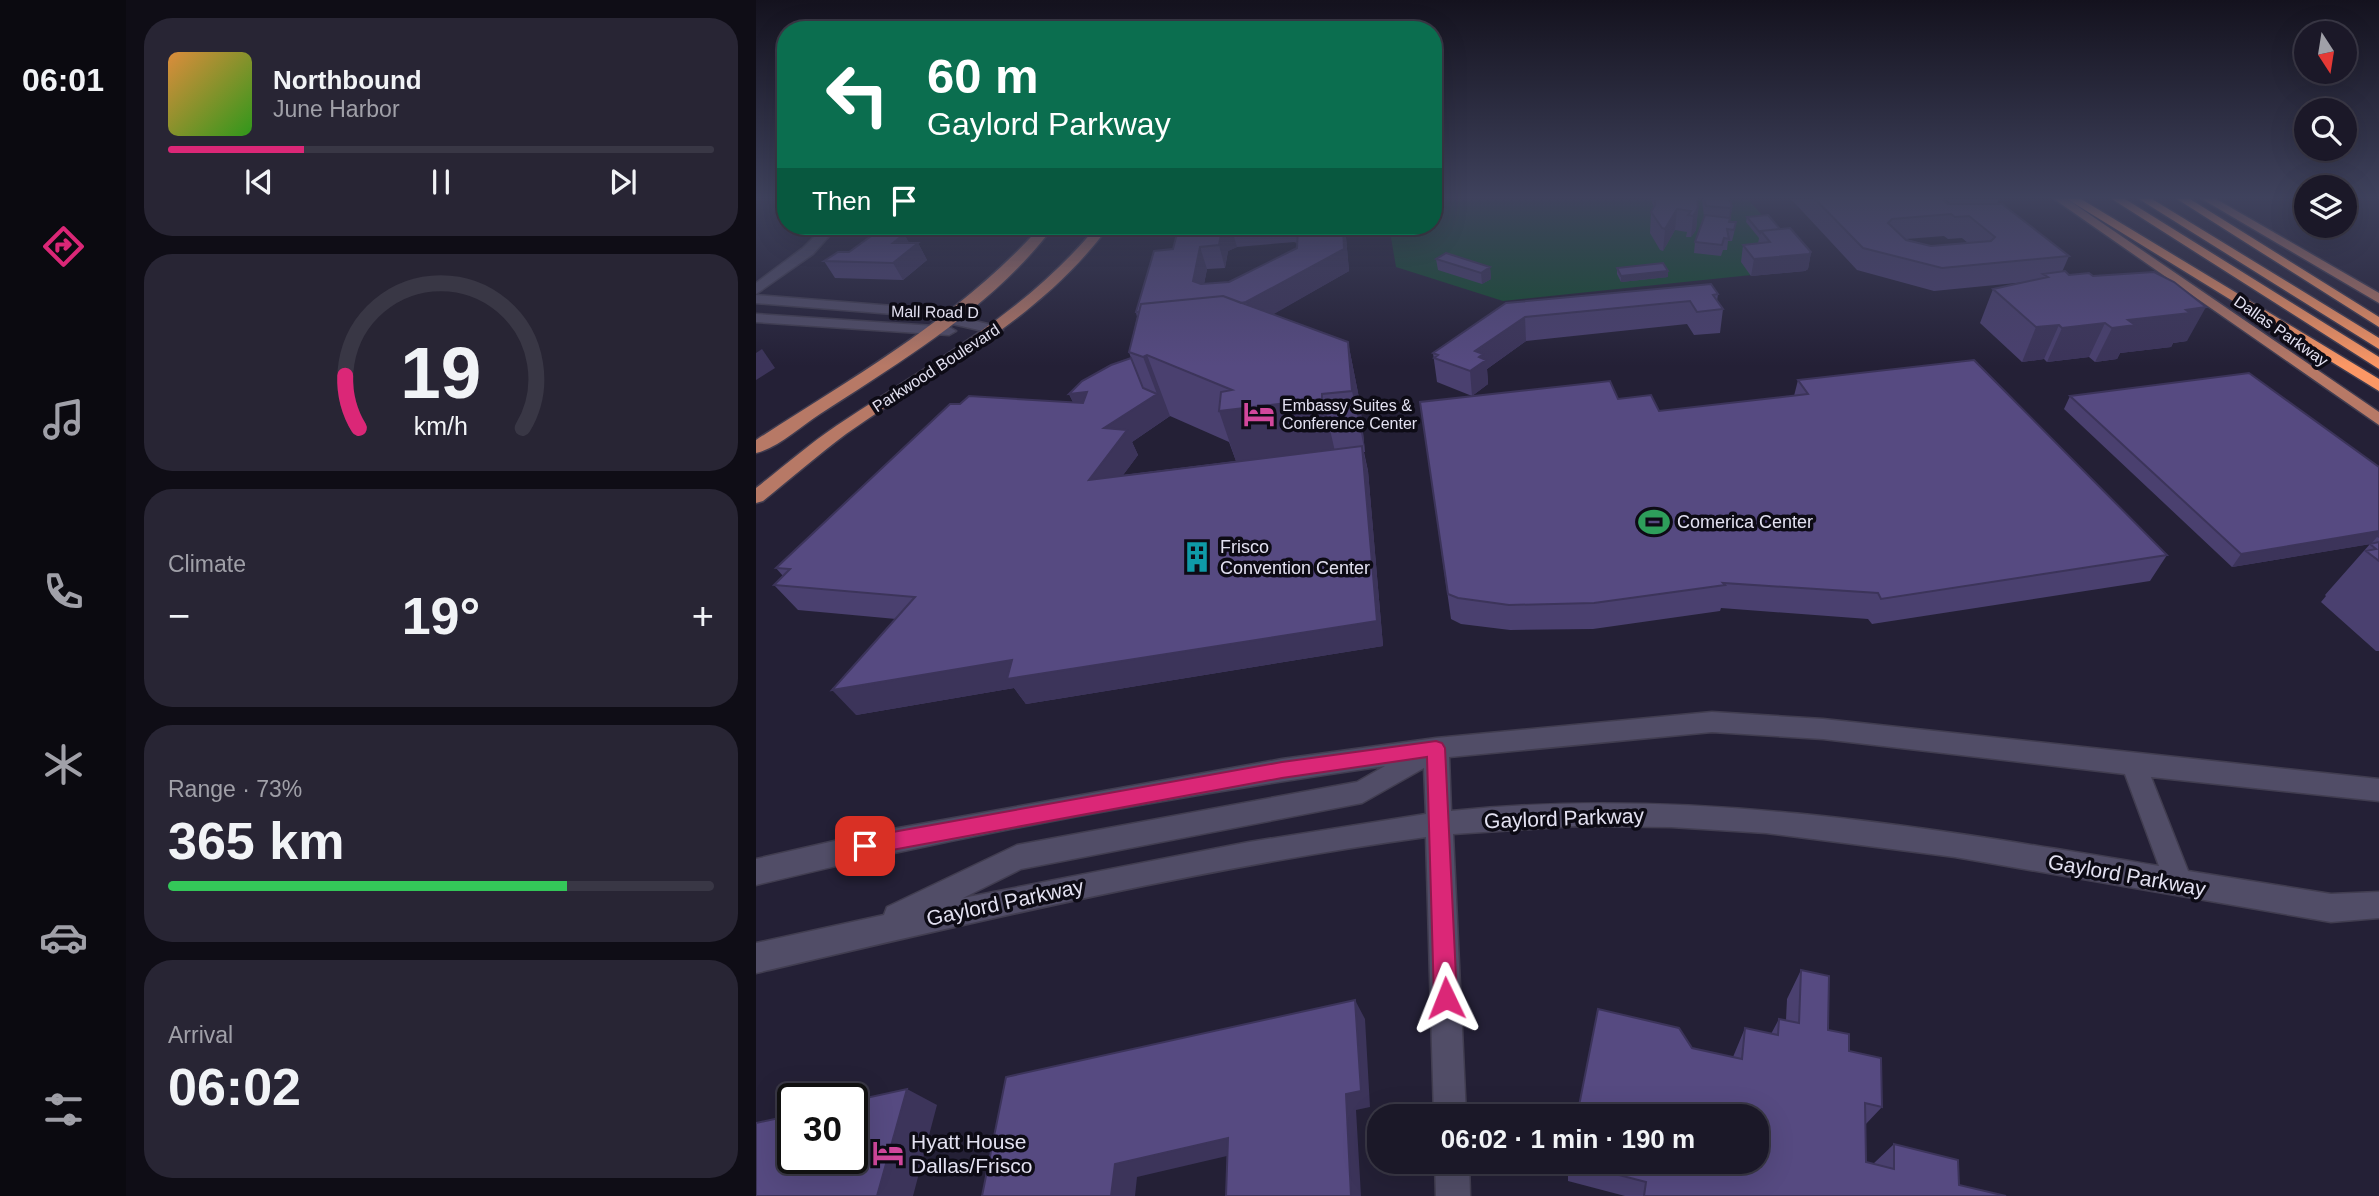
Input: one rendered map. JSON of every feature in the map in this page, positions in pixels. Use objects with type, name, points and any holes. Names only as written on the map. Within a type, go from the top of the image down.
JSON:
[{"type":"highway","points":[[2165,255],[2379,386]]},
{"type":"highway","points":[[2207,255],[2379,364]]},
{"type":"highway","points":[[2236,255],[2379,344]]},
{"type":"highway","points":[[2272,255],[2379,323]]},
{"type":"main road","name":"Parkwood Boulevard","points":[[756,448],[930,331],[1022,255]]},
{"type":"main road","name":"Parkwood Boulevard","points":[[756,497],[840,431],[996,330],[1080,255]]},
{"type":"main road","name":"Dallas Parkway","points":[[2142,255],[2379,420]]},
{"type":"main road","points":[[2304,255],[2379,299]]},
{"type":"street","points":[[756,290],[803,255]]},
{"type":"street","name":"Mall Road D","points":[[756,299],[918,312],[996,330]]},
{"type":"street","name":"Mall Road D","points":[[756,318],[930,331],[996,330]]},
{"type":"street","points":[[756,872],[865,846],[1201,785],[1436,748],[1712,722],[1823,729],[2379,790]]},
{"type":"street","points":[[1436,748],[1450,1104]]},
{"type":"street","points":[[864,933],[1017,857],[1362,792],[1436,748]]},
{"type":"street","points":[[2134,765],[2180,885]]},
{"type":"street","name":"Gaylord Parkway","points":[[756,958],[1011,899],[1270,850],[1438,824],[1578,814],[1721,817],[1905,837],[2330,908],[2379,905]]},
{"type":"street","points":[[1452,1174],[1453,1196]]},
{"type":"green space","points":[[1394,255],[1796,255],[1808,269],[1503,301],[1396,267]]},
{"type":"building","points":[[834,255],[903,255],[893,263],[824,261]]},
{"type":"building","points":[[1153,255],[1198,255],[1193,281],[1201,284],[1229,282],[1283,255],[1333,255],[1246,302],[1241,303],[1223,296],[1141,304],[1139,312],[1136,312]]},
{"type":"building","points":[[1443,255],[1452,255],[1490,267],[1481,273],[1436,259]]},
{"type":"building","points":[[1751,255],[1800,255],[1754,259]]},
{"type":"building","points":[[1890,255],[2069,256],[1942,268]]},
{"type":"building","points":[[1663,263],[1668,271],[1621,276],[1617,268]]},
{"type":"building","points":[[2065,271],[2069,275],[2089,273],[2093,276],[2154,272],[2174,282],[2206,307],[2186,310],[2190,313],[2128,320],[2135,325],[2112,328],[2105,323],[2062,328],[2059,325],[2036,327],[1993,289],[2048,277],[2043,274]]},
{"type":"building","points":[[1711,284],[1718,294],[1713,295],[1723,309],[1697,312],[1690,301],[1525,317],[1475,351],[1483,354],[1479,357],[1486,360],[1470,371],[1434,358],[1438,355],[1433,353],[1506,303]]},
{"type":"building","points":[[1223,296],[1348,342],[1352,391],[1322,394],[1322,399],[1219,411],[1221,392],[1232,390],[1147,355],[1143,357],[1129,352],[1141,304]]},
{"type":"building","points":[[1131,358],[1143,388],[1157,394],[1104,428],[1127,430],[1089,480],[1362,446],[1377,621],[1007,679],[1012,660],[832,690],[915,597],[774,585],[790,569],[776,568],[950,404],[960,404],[969,396],[1083,403],[1087,392],[1069,394],[1082,381],[1111,365]]},
{"type":"building","points":[[1974,360],[2167,555],[1881,599],[1878,593],[1723,583],[1725,585],[1594,603],[1509,605],[1458,598],[1448,594],[1420,402],[1610,381],[1618,399],[1651,395],[1659,411],[1808,394],[1798,380]]},
{"type":"building","points":[[2249,373],[2379,467],[2379,531],[2241,554],[2070,396]]},
{"type":"building","points":[[2379,542],[2379,561],[2366,551],[2376,549],[2370,544]]},
{"type":"building","points":[[1801,970],[1829,976],[1828,1030],[1849,1034],[1849,1051],[1881,1058],[1882,1107],[1865,1103],[1866,1162],[1894,1169],[1894,1144],[1958,1160],[1959,1185],[2006,1196],[1644,1196],[1646,1182],[1615,1174],[1769,1174],[1769,1104],[1579,1104],[1598,1009],[1679,1028],[1692,1048],[1742,1059],[1745,1028],[1778,1035],[1779,1019],[1799,1023]]},
{"type":"building","points":[[1355,1000],[1361,1091],[1346,1094],[1351,1196],[1226,1196],[1228,1138],[1115,1164],[1111,1196],[982,1196],[1006,1077]]},
{"type":"building","points":[[907,1089],[877,1196],[756,1196],[756,1123],[777,1118],[777,1174],[868,1174],[868,1098]]},
{"type":"place","name":"Embassy Suites & Conference Center","points":[[1259,414]]},
{"type":"place","name":"Comerica Center","points":[[1654,522]]},
{"type":"place","name":"Frisco Convention Center","points":[[1197,557]]},
{"type":"place","name":"Hyatt House Dallas/Frisco","points":[[888,1153]]},
{"type":"route","points":[[865,846],[1282,770],[1436,748],[1446,998]]}]
